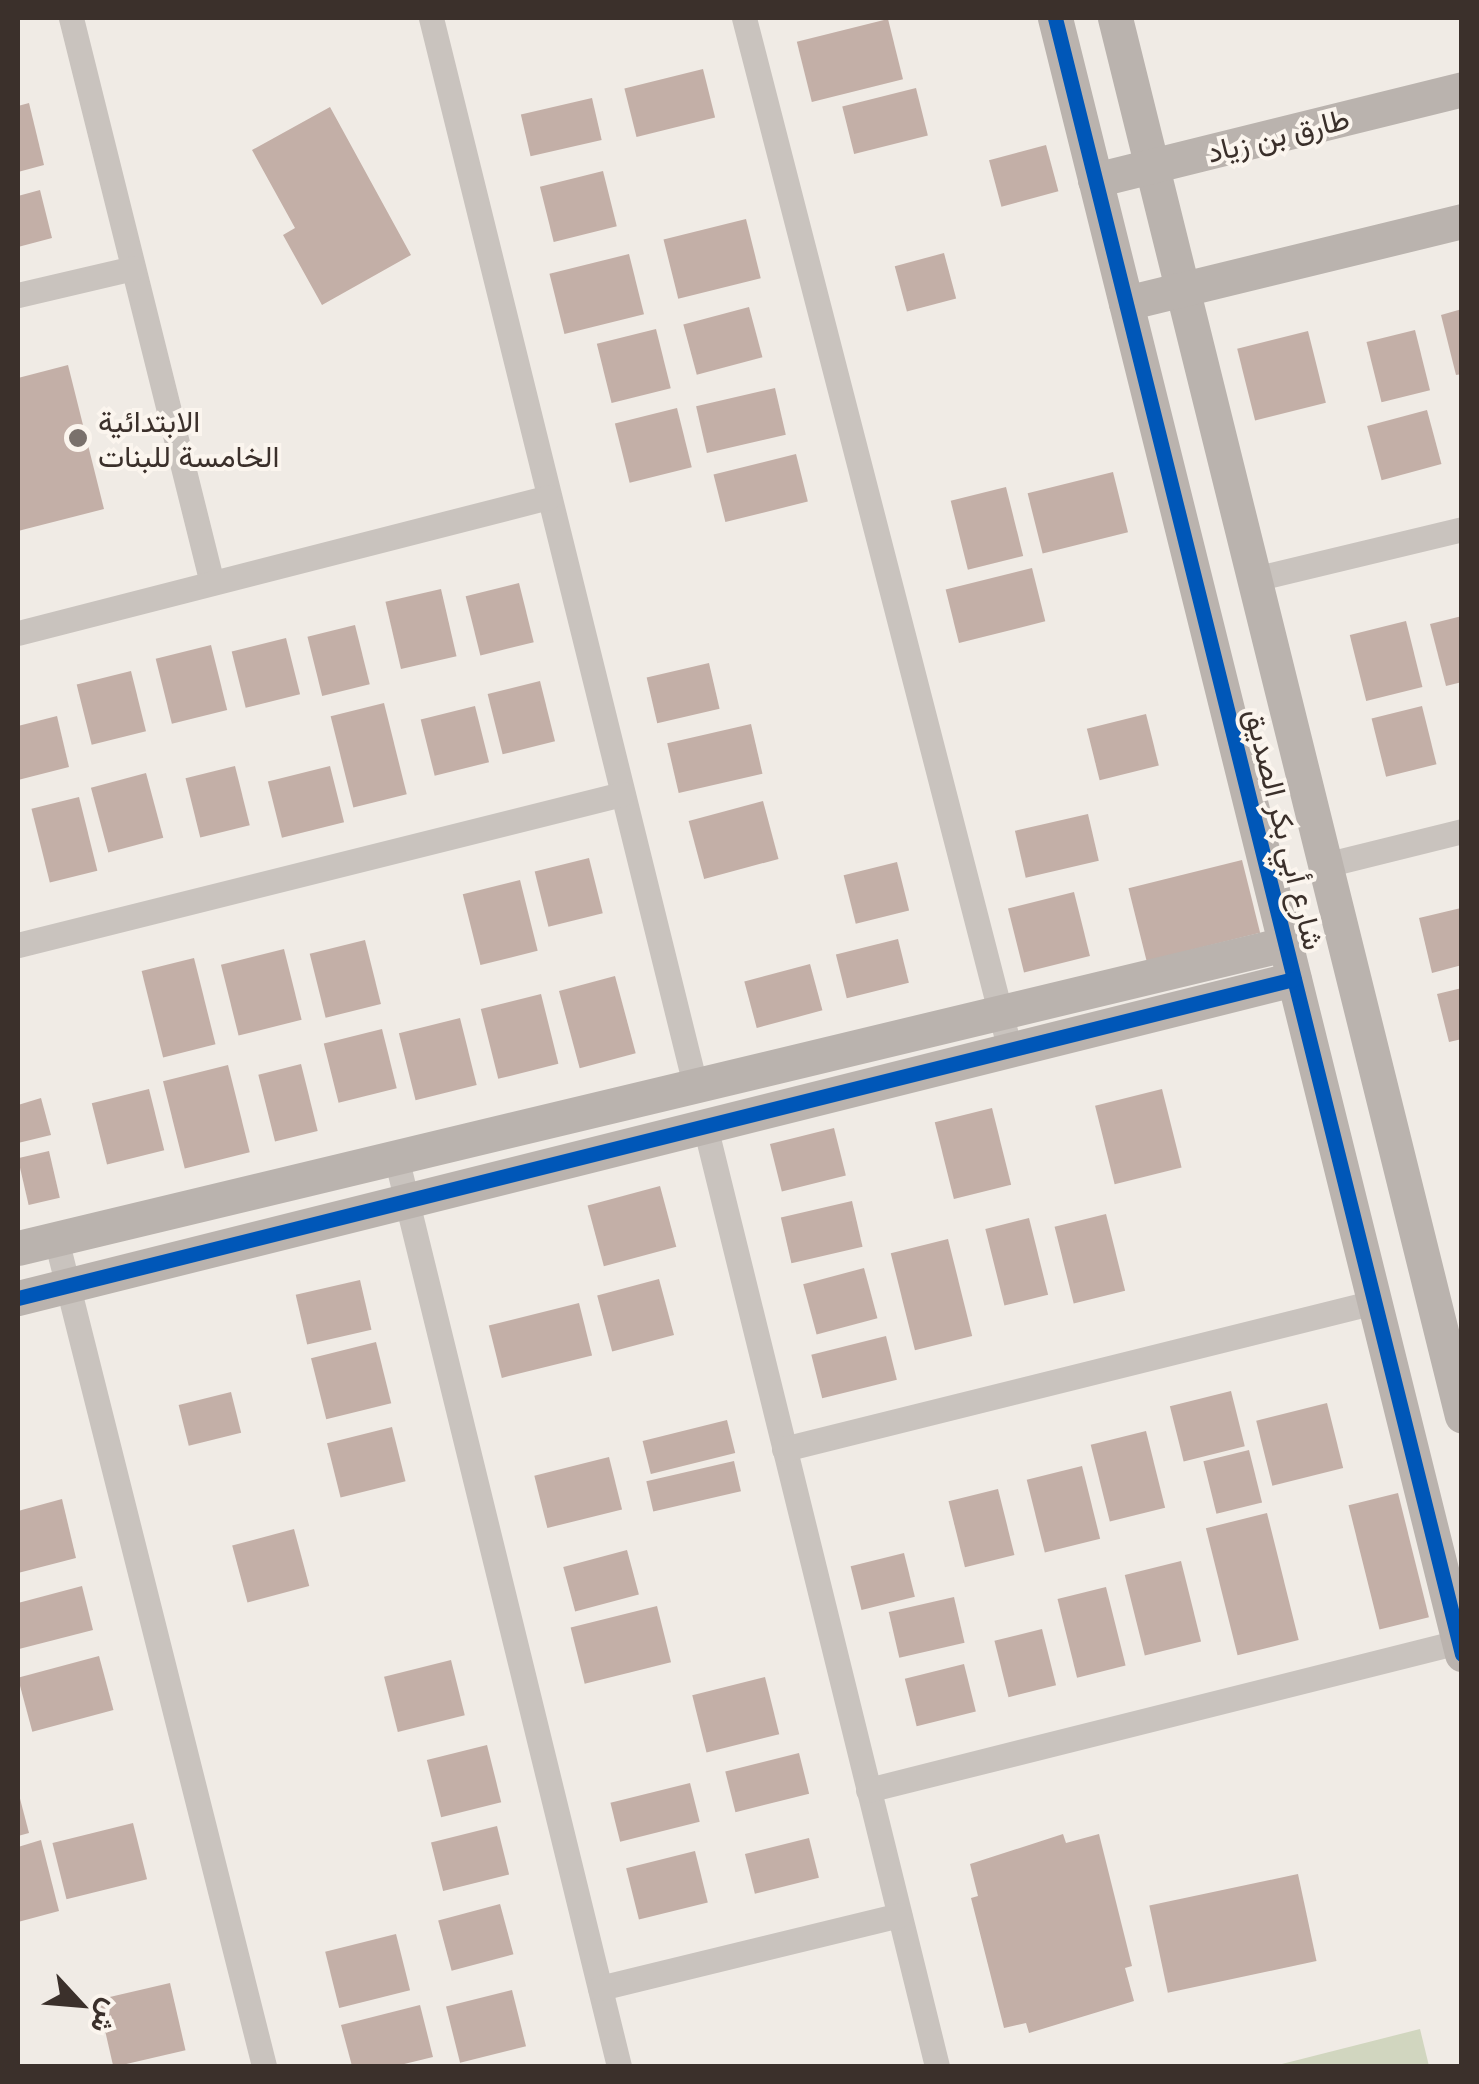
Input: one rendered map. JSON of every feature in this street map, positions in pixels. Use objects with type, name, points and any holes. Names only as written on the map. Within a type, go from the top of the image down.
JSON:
[{"type":"street","points":[[71,18],[212,583]]},
{"type":"street","points":[[431,18],[695,1086]]},
{"type":"street","points":[[744,18],[1010,1050]]},
{"type":"street","name":"شارع أبي بكر الصديق","points":[[1055,18],[1460,1648]]},
{"type":"street","name":"شارع أبي بكر الصديق","points":[[1115,18],[1462,1416]]},
{"type":"street","name":"طارق بن زياد","points":[[1096,180],[1462,89]]},
{"type":"street","points":[[1126,303],[1462,221]]},
{"type":"street","points":[[18,296],[134,268]]},
{"type":"street","points":[[18,633],[549,497]]},
{"type":"street","points":[[1254,579],[1462,529]]},
{"type":"street","points":[[18,946],[622,794]]},
{"type":"street","points":[[1325,866],[1462,832]]},
{"type":"street","points":[[18,1248],[1285,944]]},
{"type":"street","points":[[18,1298],[1294,979]]},
{"type":"street","points":[[704,1126],[937,2066]]},
{"type":"street","points":[[396,1157],[619,2066]]},
{"type":"street","points":[[56,1238],[264,2066]]},
{"type":"street","points":[[784,1449],[1374,1302]]},
{"type":"street","points":[[868,1790],[1460,1648]]},
{"type":"street","points":[[600,1988],[900,1915]]},
{"type":"green space","points":[[1420,2029],[1429,2066],[1274,2066]]},
{"type":"building","points":[[888,19],[903,79],[812,102],[797,42]]},
{"type":"building","points":[[703,69],[715,118],[637,137],[624,89]]},
{"type":"building","points":[[916,88],[928,136],[854,154],[842,106]]},
{"type":"building","points":[[592,98],[602,140],[531,156],[521,114]]},
{"type":"building","points":[[29,103],[44,165],[18,172],[18,106]]},
{"type":"building","points":[[330,107],[411,255],[322,305],[283,235],[295,228],[252,150]]},
{"type":"building","points":[[1046,145],[1058,191],[1001,207],[989,160]]},
{"type":"building","points":[[603,171],[617,226],[554,242],[540,187]]},
{"type":"building","points":[[40,190],[52,238],[18,247],[18,196]]},
{"type":"building","points":[[746,219],[761,278],[678,299],[664,240]]},
{"type":"building","points":[[944,253],[956,298],[907,312],[895,266]]},
{"type":"building","points":[[629,254],[644,314],[564,334],[549,274]]},
{"type":"building","points":[[749,307],[762,357],[697,375],[683,325]]},
{"type":"building","points":[[1462,309],[1462,374],[1456,375],[1441,315]]},
{"type":"building","points":[[656,329],[671,388],[612,403],[597,344]]},
{"type":"building","points":[[1415,330],[1430,390],[1381,402],[1366,342]]},
{"type":"building","points":[[1308,331],[1326,403],[1255,420],[1237,349]]},
{"type":"building","points":[[68,365],[104,509],[18,531],[18,378]]},
{"type":"building","points":[[775,388],[786,435],[707,453],[696,406]]},
{"type":"building","points":[[677,408],[692,467],[630,483],[615,423]]},
{"type":"building","points":[[1427,410],[1441,464],[1382,480],[1367,426]]},
{"type":"building","points":[[796,454],[808,502],[725,522],[714,475]]},
{"type":"building","points":[[1113,472],[1128,532],[1043,553],[1028,493]]},
{"type":"building","points":[[1006,487],[1023,556],[968,570],[951,501]]},
{"type":"building","points":[[1032,568],[1045,621],[959,643],[946,590]]},
{"type":"building","points":[[519,583],[534,642],[480,655],[466,596]]},
{"type":"building","points":[[441,589],[457,656],[401,669],[385,602]]},
{"type":"building","points":[[1462,616],[1462,682],[1446,686],[1430,624]]},
{"type":"building","points":[[1406,621],[1422,687],[1366,701],[1350,635]]},
{"type":"building","points":[[355,625],[370,684],[322,696],[307,637]]},
{"type":"building","points":[[286,638],[300,694],[246,708],[232,652]]},
{"type":"building","points":[[211,645],[227,710],[172,724],[156,659]]},
{"type":"building","points":[[709,663],[720,709],[657,723],[647,677]]},
{"type":"building","points":[[131,671],[146,731],[92,745],[77,685]]},
{"type":"building","points":[[540,681],[555,741],[503,754],[488,694]]},
{"type":"building","points":[[384,703],[407,794],[353,808],[331,716]]},
{"type":"building","points":[[475,706],[489,762],[435,776],[421,720]]},
{"type":"building","points":[[1422,706],[1437,764],[1386,777],[1372,719]]},
{"type":"building","points":[[1146,714],[1159,765],[1100,780],[1087,729]]},
{"type":"building","points":[[57,716],[69,767],[18,780],[18,726]]},
{"type":"building","points":[[751,724],[762,774],[679,793],[667,743]]},
{"type":"building","points":[[235,766],[250,825],[200,838],[186,778]]},
{"type":"building","points":[[330,766],[344,822],[282,838],[268,781]]},
{"type":"building","points":[[146,773],[163,838],[108,852],[91,788]]},
{"type":"building","points":[[79,797],[97,871],[50,883],[31,809]]},
{"type":"building","points":[[763,801],[779,859],[704,879],[689,821]]},
{"type":"building","points":[[1088,814],[1099,861],[1026,878],[1015,831]]},
{"type":"building","points":[[589,858],[603,913],[548,927],[535,872]]},
{"type":"building","points":[[1242,860],[1260,933],[1147,961],[1128,888]]},
{"type":"building","points":[[897,862],[909,911],[856,924],[844,875]]},
{"type":"building","points":[[520,880],[538,951],[480,965],[463,894]]},
{"type":"building","points":[[1074,892],[1090,956],[1024,972],[1008,908]]},
{"type":"building","points":[[1461,908],[1462,965],[1432,973],[1419,918]]},
{"type":"building","points":[[898,939],[909,983],[847,998],[836,954]]},
{"type":"building","points":[[365,940],[381,1004],[326,1018],[310,954]]},
{"type":"building","points":[[284,949],[302,1020],[239,1036],[221,965]]},
{"type":"building","points":[[194,958],[216,1044],[163,1057],[142,971]]},
{"type":"building","points":[[810,964],[822,1010],[757,1028],[744,982]]},
{"type":"building","points":[[615,976],[636,1053],[580,1068],[559,991]]},
{"type":"building","points":[[1462,988],[1462,1039],[1449,1042],[1437,994]]},
{"type":"building","points":[[541,994],[558,1064],[498,1079],[481,1009]]},
{"type":"building","points":[[460,1018],[477,1085],[416,1100],[399,1033]]},
{"type":"building","points":[[382,1029],[397,1088],[339,1103],[324,1044]]},
{"type":"building","points":[[301,1064],[318,1131],[275,1142],[258,1075]]},
{"type":"building","points":[[228,1065],[250,1152],[185,1169],[163,1081]]},
{"type":"building","points":[[149,1089],[164,1150],[107,1164],[92,1103]]},
{"type":"building","points":[[1162,1089],[1182,1168],[1115,1184],[1095,1106]]},
{"type":"building","points":[[41,1098],[51,1135],[18,1143],[18,1105]]},
{"type":"building","points":[[992,1108],[1011,1185],[954,1199],[935,1122]]},
{"type":"building","points":[[834,1128],[846,1176],[782,1192],[770,1144]]},
{"type":"building","points":[[49,1151],[60,1198],[29,1205],[18,1158]]},
{"type":"building","points":[[660,1186],[676,1247],[604,1266],[588,1205]]},
{"type":"building","points":[[852,1201],[863,1247],[791,1263],[781,1217]]},
{"type":"building","points":[[1106,1214],[1125,1291],[1074,1303],[1055,1227]]},
{"type":"building","points":[[1029,1218],[1048,1295],[1004,1306],[985,1229]]},
{"type":"building","points":[[948,1239],[972,1336],[915,1350],[891,1253]]},
{"type":"building","points":[[864,1268],[877,1318],[817,1335],[803,1284]]},
{"type":"building","points":[[659,1279],[674,1335],[612,1352],[597,1296]]},
{"type":"building","points":[[360,1280],[371,1330],[307,1345],[296,1295]]},
{"type":"building","points":[[579,1303],[592,1355],[502,1378],[489,1325]]},
{"type":"building","points":[[886,1336],[897,1380],[822,1398],[811,1355]]},
{"type":"building","points":[[376,1342],[391,1403],[326,1419],[311,1358]]},
{"type":"building","points":[[1231,1391],[1245,1446],[1184,1462],[1170,1406]]},
{"type":"building","points":[[231,1392],[241,1433],[189,1446],[179,1405]]},
{"type":"building","points":[[1327,1403],[1343,1468],[1272,1486],[1256,1421]]},
{"type":"building","points":[[727,1420],[735,1453],[651,1474],[643,1441]]},
{"type":"building","points":[[392,1427],[406,1481],[341,1498],[327,1443]]},
{"type":"building","points":[[1146,1431],[1165,1508],[1110,1521],[1091,1445]]},
{"type":"building","points":[[1249,1450],[1262,1502],[1216,1514],[1203,1461]]},
{"type":"building","points":[[609,1457],[622,1509],[547,1528],[534,1476]]},
{"type":"building","points":[[734,1461],[741,1491],[653,1511],[646,1481]]},
{"type":"building","points":[[1082,1466],[1100,1539],[1045,1553],[1027,1480]]},
{"type":"building","points":[[998,1489],[1014,1555],[965,1567],[949,1501]]},
{"type":"building","points":[[1398,1493],[1429,1617],[1379,1630],[1349,1505]]},
{"type":"building","points":[[62,1499],[76,1558],[18,1573],[18,1511]]},
{"type":"building","points":[[1267,1513],[1299,1640],[1238,1655],[1206,1528]]},
{"type":"building","points":[[294,1529],[309,1586],[247,1603],[232,1546]]},
{"type":"building","points":[[627,1550],[639,1594],[575,1612],[563,1567]]},
{"type":"building","points":[[904,1553],[915,1597],[862,1610],[851,1566]]},
{"type":"building","points":[[1181,1561],[1201,1642],[1145,1656],[1125,1575]]},
{"type":"building","points":[[82,1586],[93,1630],[19,1649],[18,1603]]},
{"type":"building","points":[[1106,1587],[1126,1666],[1077,1678],[1057,1599]]},
{"type":"building","points":[[954,1597],[965,1643],[899,1658],[889,1612]]},
{"type":"building","points":[[657,1606],[671,1662],[585,1684],[571,1628]]},
{"type":"building","points":[[1042,1629],[1056,1685],[1008,1697],[994,1641]]},
{"type":"building","points":[[99,1656],[113,1710],[32,1732],[18,1678]]},
{"type":"building","points":[[451,1660],[465,1715],[398,1732],[384,1677]]},
{"type":"building","points":[[964,1664],[976,1712],[917,1726],[905,1679]]},
{"type":"building","points":[[765,1677],[779,1734],[707,1752],[692,1695]]},
{"type":"building","points":[[487,1745],[501,1802],[441,1817],[427,1760]]},
{"type":"building","points":[[799,1753],[809,1794],[735,1812],[725,1771]]},
{"type":"building","points":[[690,1783],[700,1822],[620,1842],[610,1803]]},
{"type":"building","points":[[18,1791],[29,1833],[18,1836]]},
{"type":"building","points":[[133,1823],[147,1879],[66,1899],[52,1843]]},
{"type":"building","points":[[497,1826],[509,1875],[443,1891],[431,1842]]},
{"type":"building","points":[[1063,1834],[1066,1843],[1099,1834],[1132,1966],[1125,1968],[1134,2001],[1029,2033],[1026,2023],[1004,2028],[971,1898],[978,1896],[970,1864]]},
{"type":"building","points":[[809,1838],[819,1878],[755,1894],[745,1854]]},
{"type":"building","points":[[41,1840],[59,1911],[18,1922],[18,1847]]},
{"type":"building","points":[[695,1851],[708,1902],[639,1920],[626,1868]]},
{"type":"building","points":[[1298,1874],[1317,1961],[1168,1993],[1149,1906]]},
{"type":"building","points":[[500,1904],[513,1954],[452,1971],[438,1921]]},
{"type":"building","points":[[396,1934],[410,1990],[339,2008],[325,1952]]},
{"type":"building","points":[[170,1983],[186,2050],[113,2066],[98,2000]]},
{"type":"building","points":[[512,1990],[526,2046],[460,2063],[446,2006]]},
{"type":"building","points":[[420,2005],[433,2057],[396,2066],[352,2066],[341,2025]]},
{"type":"cycle path","points":[[1055,18],[1462,1654]]},
{"type":"cycle path","points":[[18,1298],[1294,979]]},
{"type":"place","name":"الابتدائية الخامسة للبنات","points":[[78,438]]}]
